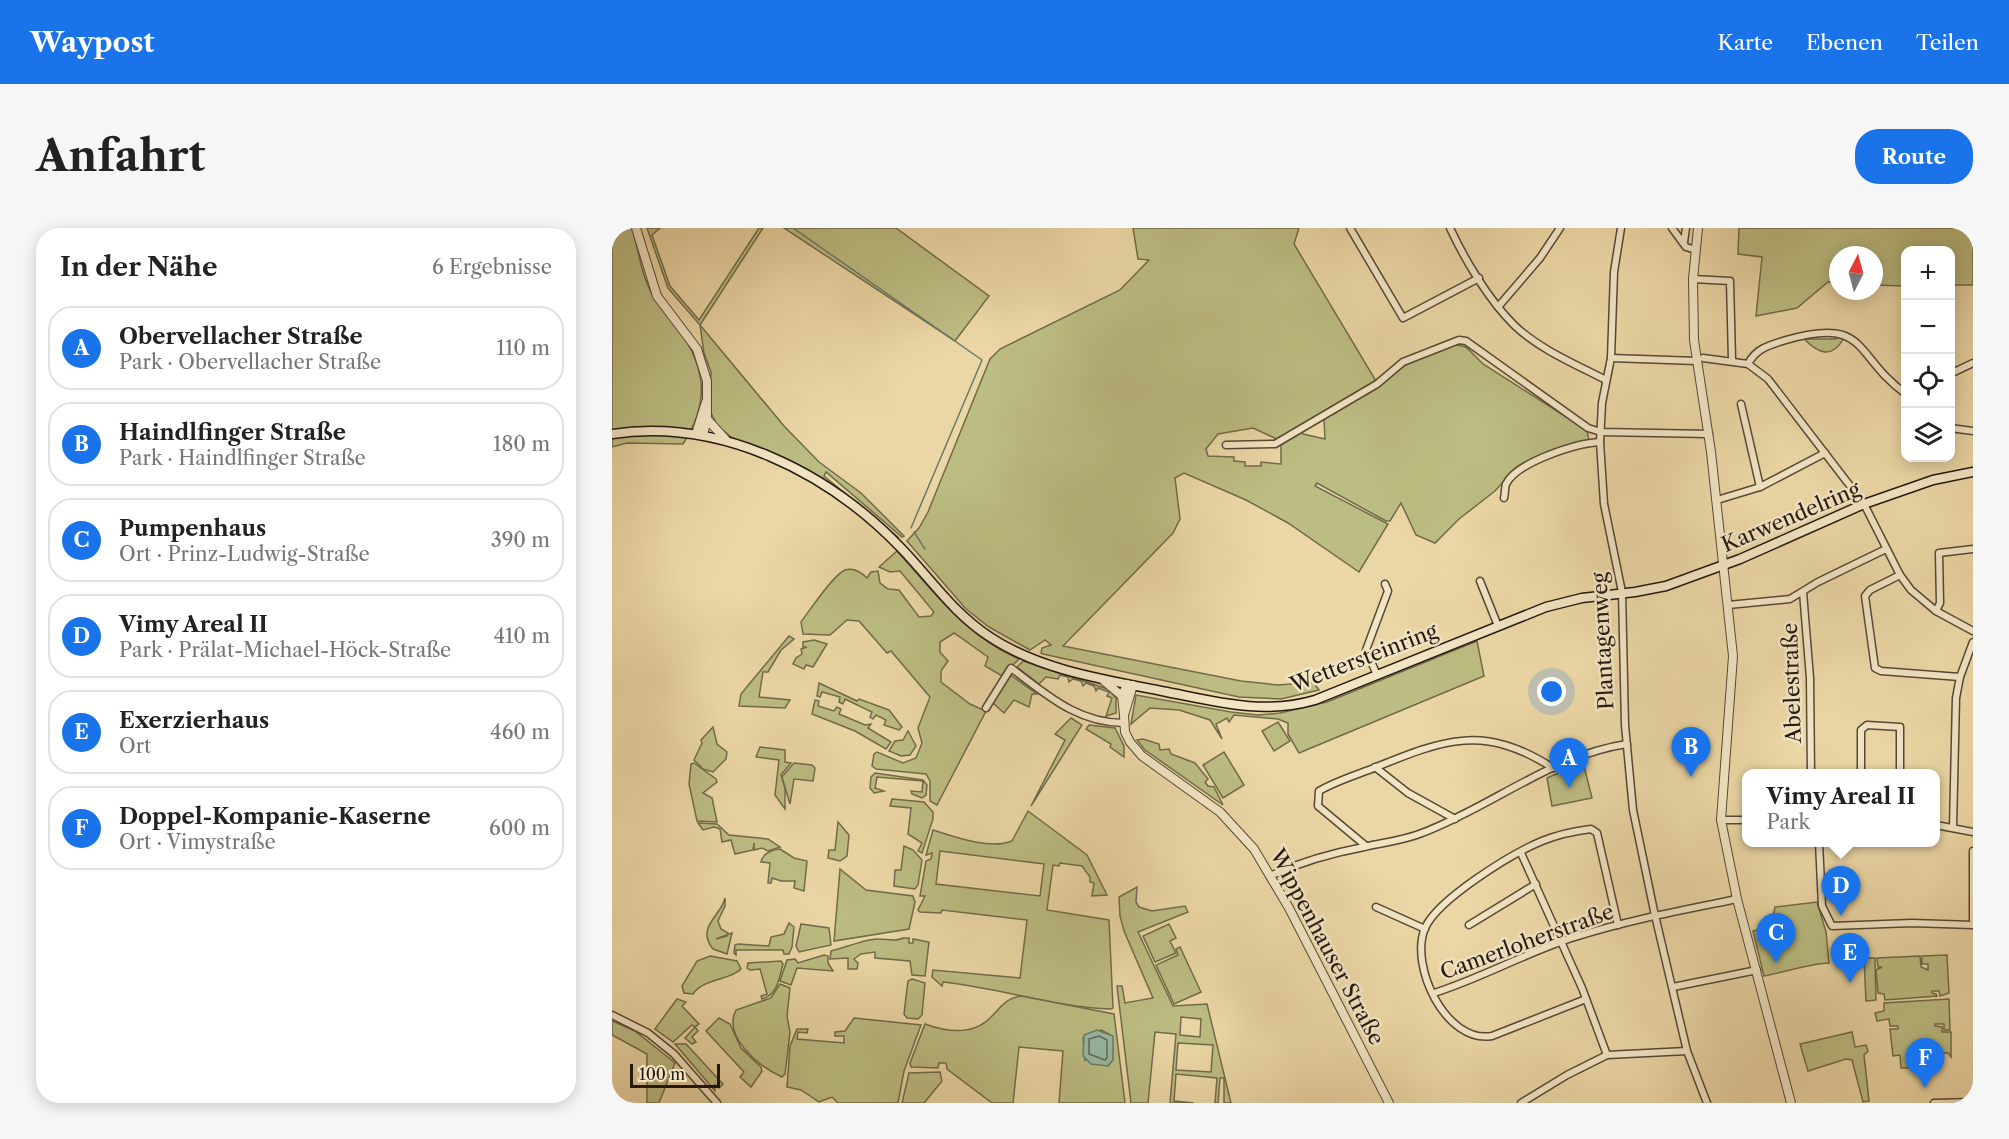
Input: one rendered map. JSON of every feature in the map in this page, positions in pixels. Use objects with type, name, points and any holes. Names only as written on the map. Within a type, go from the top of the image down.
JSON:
[{"type":"main road","name":"Wettersteinring","points":[[612,434],[661,430],[700,434],[726,440],[788,465],[867,514],[909,556],[954,609],[987,636],[1026,656],[1092,675],[1237,705],[1277,708],[1315,700],[1561,602],[1622,592]]},
{"type":"main road","name":"Karwendelring","points":[[1622,592],[1666,586],[1722,566],[1864,504],[1933,480],[1973,472]]},
{"type":"street","points":[[636,228],[657,296],[675,316],[697,349],[707,381],[707,419],[700,434]]},
{"type":"street","points":[[1350,228],[1403,318],[1479,278]]},
{"type":"street","points":[[1449,228],[1498,307],[1513,324],[1537,343],[1606,380]]},
{"type":"street","points":[[1498,307],[1540,258],[1560,228]]},
{"type":"street","name":"Plantagenweg","points":[[1621,228],[1614,272],[1611,358],[1606,380],[1600,442],[1604,504],[1622,592],[1627,744],[1635,821],[1655,916],[1687,1051],[1707,1103]]},
{"type":"street","points":[[1672,228],[1690,250],[1696,250]]},
{"type":"street","points":[[1684,242],[1686,228]]},
{"type":"street","points":[[1698,228],[1693,279],[1733,656],[1721,820],[1737,899],[1791,1103]]},
{"type":"street","points":[[1693,279],[1730,281],[1732,360]]},
{"type":"street","points":[[1748,364],[1758,351],[1776,343],[1812,333],[1838,333],[1860,344],[1901,391]]},
{"type":"street","points":[[1226,445],[1275,444],[1377,384],[1403,362],[1462,340],[1588,428],[1601,432],[1709,434]]},
{"type":"street","points":[[1611,358],[1732,360],[1748,364],[1768,379],[1864,504],[1900,575],[1911,590],[1936,611],[1973,631]]},
{"type":"street","points":[[1955,372],[1973,363]]},
{"type":"street","points":[[700,434],[702,408],[707,401]]},
{"type":"street","points":[[1741,404],[1760,487]]},
{"type":"street","points":[[707,419],[726,440]]},
{"type":"street","points":[[1955,429],[1973,432]]},
{"type":"street","points":[[1504,498],[1506,484],[1518,471],[1534,461],[1600,442]]},
{"type":"street","points":[[1717,500],[1760,487],[1825,453]]},
{"type":"street","points":[[1728,605],[1782,601],[1886,549]]},
{"type":"street","points":[[1936,611],[1940,603],[1939,553],[1973,549]]},
{"type":"street","points":[[1900,575],[1870,590],[1865,596],[1875,668],[1881,671],[1960,677]]},
{"type":"street","points":[[1480,581],[1498,626]]},
{"type":"street","points":[[1377,675],[1366,650],[1388,591],[1385,584]]},
{"type":"street","name":"Abelestraße","points":[[1803,592],[1806,602],[1810,678],[1811,769]]},
{"type":"street","points":[[1953,828],[1955,712],[1960,677],[1973,642]]},
{"type":"street","points":[[986,708],[1011,668],[1079,715],[1096,721],[1124,719],[1130,684]]},
{"type":"street","points":[[1092,675],[1110,684],[1122,696],[1130,684]]},
{"type":"street","name":"Wippenhauser Straße","points":[[1122,696],[1126,734],[1137,751],[1220,812],[1249,842],[1272,875],[1389,1103]]},
{"type":"street","points":[[1862,769],[1861,730],[1867,725],[1900,727],[1900,769]]},
{"type":"street","points":[[1366,846],[1318,806],[1319,791],[1432,745],[1481,739],[1514,746],[1553,768]]},
{"type":"street","points":[[1272,875],[1310,860],[1366,846],[1393,843],[1455,819],[1553,768],[1585,755],[1627,744]]},
{"type":"street","points":[[1375,767],[1408,793],[1455,819]]},
{"type":"street","points":[[1721,820],[1742,820]]},
{"type":"street","points":[[1940,826],[1973,832]]},
{"type":"street","points":[[1586,999],[1501,1033],[1480,1038],[1467,1035],[1454,1025],[1434,993],[1420,959],[1425,929],[1437,911],[1453,896],[1521,853],[1554,837],[1595,830],[1618,925]]},
{"type":"street","points":[[1819,847],[1822,906],[1832,926],[1973,922],[1973,851]]},
{"type":"street","points":[[1521,853],[1562,942],[1607,1055]]},
{"type":"street","points":[[1469,925],[1536,884]]},
{"type":"street","name":"Camerloherstraße","points":[[1434,993],[1562,942],[1618,925],[1737,899]]},
{"type":"street","points":[[1376,907],[1425,929]]},
{"type":"street","points":[[1673,987],[1757,970]]},
{"type":"street","points":[[612,1016],[648,1033],[674,1054],[717,1103]]},
{"type":"street","points":[[1521,1103],[1567,1075],[1607,1055],[1687,1051]]},
{"type":"street","points":[[1934,1103],[1973,1102]]},
{"type":"green space","points":[[612,228],[633,228],[647,283],[657,302],[684,336],[698,366],[701,396],[692,427],[683,444],[627,443],[612,447]]},
{"type":"green space","points":[[647,228],[660,228],[652,235],[670,286],[699,320],[759,228],[763,228],[700,325],[668,288]]},
{"type":"green space","points":[[784,228],[896,228],[989,296],[955,341]]},
{"type":"green space","points":[[1133,228],[1299,228],[1294,244],[1376,381],[1299,428],[1303,434],[1325,439],[1324,419],[1404,365],[1448,346],[1458,345],[1466,347],[1483,364],[1587,430],[1589,441],[1533,458],[1517,467],[1495,491],[1459,519],[1435,543],[1416,535],[1401,503],[1390,521],[1386,521],[1317,483],[1315,486],[1388,524],[1359,572],[1288,523],[1246,500],[1184,473],[1175,478],[1180,519],[1173,533],[1063,646],[1241,681],[1278,685],[1317,682],[1316,686],[1319,690],[1281,699],[1239,697],[1043,654],[1041,653],[1042,648],[1051,645],[1045,640],[1030,650],[989,627],[966,609],[907,541],[919,528],[928,512],[990,359],[1000,349],[1120,290],[1149,260],[1138,259]],"holes":[[[1253,428],[1281,441],[1281,464],[1261,462],[1261,466],[1245,466],[1245,462],[1234,461],[1234,457],[1208,456],[1206,449],[1218,434]]]},
{"type":"green space","points":[[1739,228],[1973,228],[1973,285],[1955,285],[1955,246],[1901,246],[1901,286],[1883,285],[1883,246],[1829,246],[1829,282],[1797,308],[1756,316],[1762,257],[1738,254]]},
{"type":"green space","points":[[700,325],[784,426],[819,462],[861,493],[904,536],[902,537],[826,472],[824,476],[899,538],[822,479],[731,437],[717,425],[709,409],[711,372],[704,353]]},
{"type":"green space","points":[[1841,336],[1844,338],[1830,352],[1820,351],[1804,339],[1835,339]]},
{"type":"green space","points":[[897,551],[938,598],[967,626],[1019,659],[1002,676],[985,666],[988,657],[954,633],[940,642],[940,652],[948,661],[941,671],[941,682],[970,704],[986,711],[937,805],[930,801],[930,781],[926,774],[876,769],[872,766],[874,754],[877,752],[903,763],[916,758],[922,743],[918,728],[930,697],[891,651],[887,653],[859,621],[847,620],[830,635],[803,634],[801,622],[834,579],[848,569],[857,571],[867,578],[871,572],[878,571],[880,583],[888,589],[899,590],[919,617],[931,616],[934,612],[900,571],[890,572],[879,567]]},
{"type":"green space","points":[[789,636],[794,639],[781,650],[768,672],[763,672],[759,697],[790,700],[785,708],[739,706],[741,694]]},
{"type":"green space","points":[[814,640],[827,644],[813,667],[806,665],[804,669],[793,664],[802,654],[801,649],[807,647],[803,647],[803,642]]},
{"type":"green space","points":[[1477,641],[1484,676],[1299,753],[1288,734],[1288,723],[1278,719],[1234,715],[1229,722],[1227,718],[1216,724],[1222,739],[1210,720],[1179,710],[1150,708],[1131,724],[1136,695],[1231,712],[1258,715],[1280,713],[1327,702]]},
{"type":"green space","points":[[1023,661],[1108,689],[1116,698],[1116,713],[1106,716],[1112,698],[1107,696],[1109,692],[1098,688],[1096,691],[1094,686],[1086,683],[1083,686],[1081,681],[1073,679],[1069,682],[1068,677],[1060,675],[1058,679],[1046,677],[1039,684],[1017,667]]},
{"type":"green space","points":[[1009,674],[1037,694],[1032,694],[1029,707],[1014,700],[1004,713],[993,703]]},
{"type":"green space","points":[[819,683],[857,701],[859,699],[889,710],[902,727],[899,730],[884,725],[886,720],[876,715],[873,719],[870,717],[872,712],[845,699],[843,704],[839,702],[840,697],[822,692],[820,697],[817,696]]},
{"type":"green space","points":[[815,700],[819,701],[818,706],[834,711],[837,707],[841,709],[839,714],[865,725],[871,724],[868,728],[891,742],[886,749],[855,731],[812,714]]},
{"type":"green space","points":[[1071,718],[1082,725],[1031,806],[1065,740],[1055,734]]},
{"type":"green space","points":[[1278,722],[1290,741],[1274,751],[1262,731]]},
{"type":"green space","points":[[1089,725],[1115,728],[1124,746],[1124,757],[1110,747],[1111,744],[1086,729]]},
{"type":"green space","points":[[713,727],[717,744],[727,752],[726,759],[713,772],[703,769],[694,760],[702,743],[701,740]]},
{"type":"green space","points":[[908,731],[916,746],[910,755],[901,756],[889,751],[895,741],[903,740]]},
{"type":"green space","points":[[1143,739],[1159,744],[1160,750],[1169,749],[1171,754],[1195,763],[1208,779],[1205,782],[1208,786],[1214,787],[1223,805],[1145,750],[1137,740]]},
{"type":"green space","points":[[760,747],[785,750],[785,762],[791,763],[781,775],[785,788],[785,809],[775,795],[779,760],[756,757]]},
{"type":"green space","points":[[1224,752],[1244,785],[1223,798],[1203,765]]},
{"type":"green space","points":[[1583,762],[1592,798],[1552,806],[1547,778]]},
{"type":"green space","points":[[694,763],[716,779],[717,782],[703,793],[712,798],[717,822],[697,821],[689,784],[691,764]]},
{"type":"green space","points":[[794,763],[812,765],[815,768],[813,781],[794,779],[790,804],[782,777]]},
{"type":"green space","points":[[875,773],[923,780],[927,785],[926,795],[922,798],[912,794],[911,791],[922,792],[923,781],[877,777],[875,788],[884,791],[874,793],[870,788],[871,777]]},
{"type":"green space","points":[[892,799],[924,802],[933,812],[933,819],[922,853],[918,851],[922,843],[908,834],[911,808],[890,806]]},
{"type":"green space","points":[[1028,811],[1087,855],[1107,895],[1092,896],[1094,883],[1090,882],[1090,877],[1082,866],[1060,863],[1059,866],[1053,865],[1047,910],[1109,920],[1113,1008],[1069,1005],[943,982],[942,986],[932,977],[933,970],[1020,978],[1027,920],[942,910],[941,913],[918,910],[925,896],[920,896],[926,861],[931,859],[932,853],[926,855],[933,830],[983,843],[1012,841]],"holes":[[[940,851],[1044,864],[1040,896],[936,884]]]},
{"type":"green space","points":[[838,822],[849,835],[847,856],[840,861],[828,858],[829,850],[835,850]]},
{"type":"green space","points":[[698,823],[717,824],[729,835],[768,839],[780,847],[768,851],[762,848],[754,850],[754,843],[753,850],[735,854],[731,840],[722,842],[720,829],[714,827],[703,830]]},
{"type":"green space","points":[[904,846],[913,850],[922,860],[918,885],[915,889],[894,886],[895,870],[901,870]]},
{"type":"green space","points":[[780,849],[794,858],[807,861],[804,891],[794,888],[795,881],[781,881],[772,878],[771,883],[768,883],[770,863],[761,862],[762,859],[768,852]]},
{"type":"green space","points":[[840,869],[866,890],[913,896],[915,902],[909,929],[834,941]]},
{"type":"green space","points":[[1137,887],[1136,902],[1139,907],[1152,911],[1185,906],[1188,912],[1138,932],[1173,1006],[1207,1004],[1231,1103],[1224,1103],[1224,1078],[1220,1078],[1218,1103],[1215,1103],[1217,1078],[1176,1074],[1174,1101],[1194,1103],[1170,1103],[1176,1034],[1155,1032],[1148,1103],[1131,1103],[1117,986],[1122,986],[1125,1003],[1153,998],[1124,931],[1119,897]],"holes":[[[1181,1017],[1201,1019],[1200,1037],[1180,1035]],[[1178,1043],[1213,1045],[1211,1072],[1176,1070]]]},
{"type":"green space","points":[[725,898],[725,906],[718,921],[721,929],[728,933],[727,935],[732,933],[727,954],[713,949],[707,934]]},
{"type":"green space","points":[[1817,902],[1826,932],[1829,963],[1764,976],[1753,931],[1771,927],[1775,907]]},
{"type":"green space","points":[[789,923],[794,927],[789,954],[784,954],[783,950],[736,950],[736,955],[734,953],[735,945],[738,944],[769,946],[771,937],[784,934]]},
{"type":"green space","points":[[801,924],[829,928],[831,945],[799,952],[796,946]]},
{"type":"green space","points":[[1169,924],[1176,938],[1170,941],[1176,953],[1155,962],[1143,936]]},
{"type":"green space","points":[[909,938],[909,943],[913,943],[913,939],[929,942],[925,976],[912,975],[910,961],[875,958],[875,952],[861,954],[854,959],[858,963],[857,969],[848,969],[848,958],[830,959],[831,951],[862,942],[874,939]]},
{"type":"green space","points":[[1180,947],[1201,992],[1174,1004],[1156,965],[1178,955],[1176,949]]},
{"type":"green space","points":[[824,955],[828,956],[828,963],[833,971],[797,968],[791,985],[780,981],[787,960],[795,959],[798,963]]},
{"type":"green space","points":[[1947,955],[1949,993],[1940,996],[1939,991],[1932,991],[1937,996],[1885,1000],[1884,994],[1878,993],[1876,970],[1882,967],[1878,967],[1877,958],[1920,956],[1921,967],[1928,970],[1928,964],[1922,964],[1922,956]]},
{"type":"green space","points":[[710,956],[737,961],[741,969],[703,985],[693,994],[684,993],[682,986],[697,961]]},
{"type":"green space","points":[[1864,958],[1875,958],[1876,1000],[1866,1001]]},
{"type":"green space","points":[[781,961],[783,964],[775,990],[762,999],[761,996],[767,994],[760,969],[750,970],[747,968],[748,963]]},
{"type":"green space","points":[[912,979],[925,983],[922,1015],[918,1019],[907,1018],[904,1014],[908,981]]},
{"type":"green space","points":[[780,984],[790,988],[787,1016],[790,1032],[785,1074],[782,1077],[754,1059],[745,1050],[734,1030],[733,1020],[736,1010],[771,998]]},
{"type":"green space","points":[[1021,996],[1114,1014],[1125,1103],[1059,1103],[1063,1051],[1019,1047],[1013,1103],[992,1103],[947,1069],[946,1063],[939,1063],[938,1068],[911,1067],[910,1063],[925,1024],[942,1029],[968,1030],[984,1023],[1011,999]],"holes":[[[1101,1030],[1112,1036],[1085,1060],[1083,1038]]]},
{"type":"green space","points":[[677,999],[686,1002],[682,1006],[699,1024],[695,1027],[692,1025],[673,1042],[655,1029]]},
{"type":"green space","points":[[1949,999],[1950,1030],[1944,1030],[1944,1024],[1935,1024],[1935,1026],[1942,1027],[1942,1032],[1951,1032],[1951,1057],[1948,1053],[1935,1053],[1937,1068],[1901,1068],[1900,1055],[1893,1056],[1890,1029],[1898,1029],[1898,1026],[1890,1026],[1889,1019],[1877,1021],[1875,1013],[1884,1011],[1884,1003]]},
{"type":"green space","points":[[719,1018],[730,1024],[741,1048],[761,1067],[762,1071],[751,1087],[740,1077],[744,1072],[706,1031]]},
{"type":"green space","points":[[854,1018],[921,1025],[904,1071],[898,1103],[838,1103],[832,1097],[819,1102],[801,1090],[787,1087],[790,1046],[797,1029],[808,1029],[807,1033],[798,1032],[797,1039],[844,1043],[844,1036],[835,1036],[835,1032],[845,1031]]},
{"type":"green space","points":[[612,1021],[635,1031],[675,1063],[659,1103],[647,1103],[647,1054],[612,1035]]},
{"type":"green space","points":[[695,1027],[698,1031],[692,1037],[696,1042],[692,1044],[685,1038]]},
{"type":"green space","points":[[1852,1032],[1855,1047],[1866,1045],[1868,1051],[1864,1055],[1869,1101],[1863,1102],[1852,1060],[1846,1059],[1808,1071],[1800,1044]]},
{"type":"green space","points":[[675,1044],[686,1044],[723,1084],[719,1088],[715,1085],[715,1091]]},
{"type":"green space","points":[[940,1072],[942,1081],[924,1103],[902,1103],[909,1073]]},
{"type":"water","points":[[1097,1030],[1113,1036],[1113,1060],[1108,1066],[1091,1064],[1083,1056],[1084,1035]]},
{"type":"waterway","points":[[793,228],[982,360],[911,528]]},
{"type":"waterway","points":[[914,532],[925,549]]},
{"type":"place","name":"Haindlfinger Straße","points":[[1691,777]]},
{"type":"place","name":"Obervellacher Straße","points":[[1569,788]]},
{"type":"place","name":"Vimy Areal II","points":[[1841,916]]},
{"type":"place","name":"Pumpenhaus","points":[[1776,963]]},
{"type":"place","name":"Exerzierhaus","points":[[1850,983]]},
{"type":"place","name":"Doppel-Kompanie-Kaserne","points":[[1925,1088]]}]
